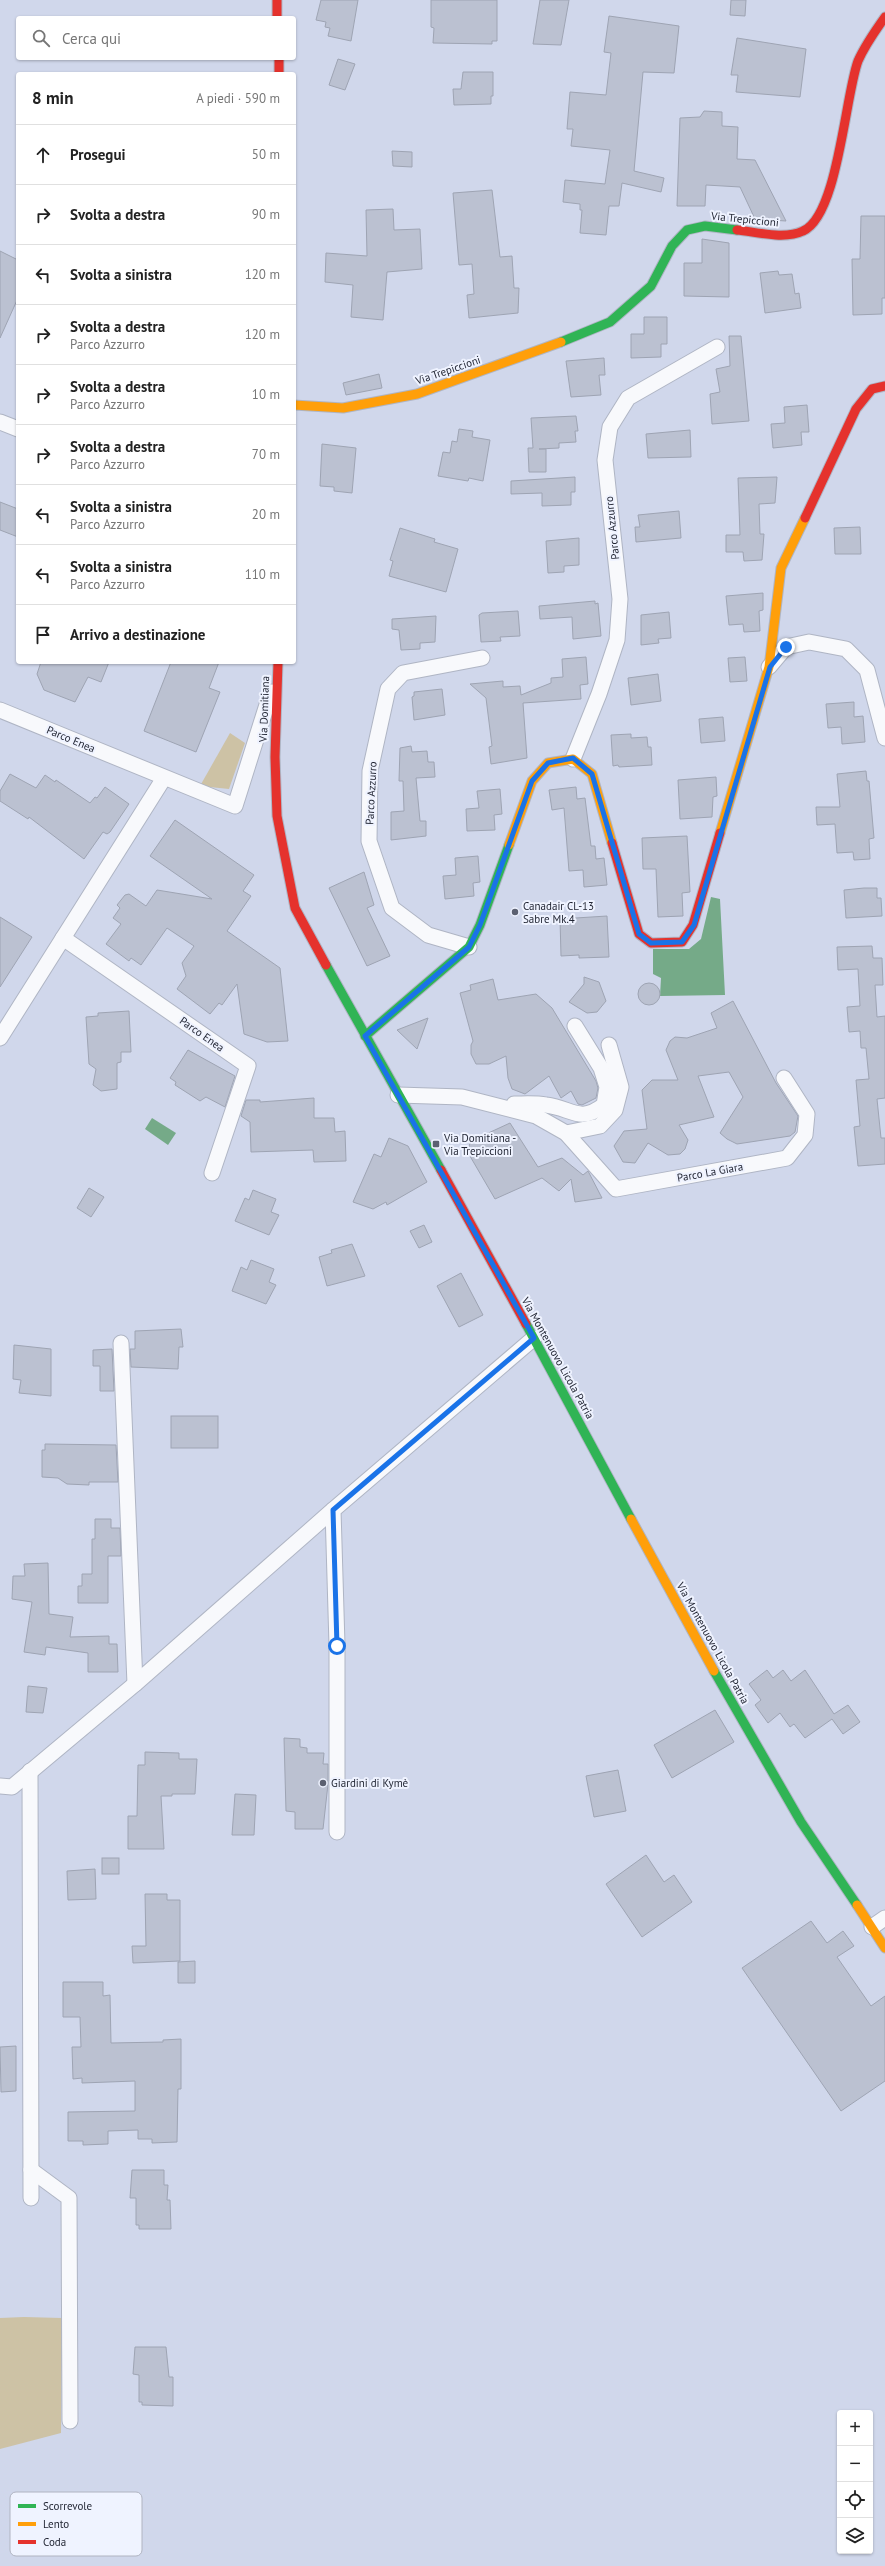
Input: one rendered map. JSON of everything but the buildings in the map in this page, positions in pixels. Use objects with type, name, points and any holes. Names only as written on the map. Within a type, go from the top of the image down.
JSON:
[{"type":"street","points":[[277,0],[277,16]]},
{"type":"street","name":"Via Trepiccioni","points":[[296,405],[343,408],[417,394],[532,354],[610,322],[651,286],[672,246],[687,230],[705,226],[787,235],[804,231],[818,217],[832,182],[858,62],[869,39],[885,17]]},
{"type":"street","points":[[279,60],[280,72]]},
{"type":"street","name":"Parco Azzurro","points":[[573,758],[617,640],[620,599],[605,460],[610,427],[628,398],[717,347]]},
{"type":"street","points":[[365,1036],[469,947],[480,925],[532,781],[548,763],[573,758],[592,774],[639,934],[651,943],[682,942],[694,925],[770,667],[781,568],[856,409],[872,389],[885,386]]},
{"type":"street","points":[[0,422],[16,428]]},
{"type":"street","points":[[770,667],[786,647],[802,643],[809,642],[846,649],[867,670],[885,738]]},
{"type":"street","name":"Parco Azzurro","points":[[469,947],[428,935],[392,908],[369,841],[370,771],[388,689],[403,673],[482,658]]},
{"type":"street","name":"Via Domitiana","points":[[275,757],[278,668]]},
{"type":"street","name":"Parco Enea","points":[[0,710],[235,806],[278,668]]},
{"type":"street","name":"Via Montenuovo Licola Patria","points":[[275,757],[277,816],[295,908],[534,1338],[721,1685],[801,1822],[885,1948]]},
{"type":"street","points":[[0,1038],[164,778]]},
{"type":"street","name":"Parco Enea","points":[[63,938],[248,1066],[212,1173]]},
{"type":"street","name":"Parco La Giara","points":[[503,1107],[512,1104],[544,1104],[562,1108],[577,1116],[593,1113],[604,1105],[607,1087],[601,1068],[575,1026]]},
{"type":"street","points":[[566,1133],[600,1126],[615,1110],[621,1087],[609,1045]]},
{"type":"street","name":"Parco La Giara","points":[[398,1095],[462,1097],[536,1116],[566,1133],[616,1189],[787,1158],[805,1136],[807,1114],[784,1078]]},
{"type":"street","points":[[0,1786],[12,1787],[135,1684],[333,1510],[534,1338]]},
{"type":"street","points":[[121,1343],[135,1684]]},
{"type":"street","points":[[333,1510],[337,1646],[337,1832]]},
{"type":"street","points":[[30,1771],[31,2198]]},
{"type":"street","points":[[872,1928],[885,1918]]},
{"type":"street","points":[[30,2170],[69,2198],[70,2421]]},
{"type":"shaded area","points":[[230,733],[245,743],[229,789],[200,786]]},
{"type":"shaded area","points":[[711,897],[720,899],[725,995],[660,996],[661,978],[653,974],[653,949],[689,949],[701,939]]},
{"type":"shaded area","points":[[152,1118],[176,1133],[168,1145],[145,1129]]},
{"type":"shaded area","points":[[0,2318],[62,2318],[61,2433],[0,2449]]},
{"type":"traffic: fast","points":[[561,342],[610,322],[651,286],[672,246],[687,230],[705,226],[737,230]]},
{"type":"traffic: fast","points":[[365,1036],[469,947],[480,925],[509,845]]},
{"type":"traffic: fast","points":[[326,965],[441,1170]]},
{"type":"traffic: fast","points":[[526,1324],[631,1519]]},
{"type":"traffic: fast","points":[[714,1671],[801,1822],[857,1905]]},
{"type":"traffic: slow","points":[[296,405],[343,408],[417,394],[561,342]]},
{"type":"traffic: slow","points":[[720,833],[769,667],[781,568],[805,518]]},
{"type":"traffic: slow","points":[[509,845],[532,781],[548,763],[573,759],[592,774],[612,843]]},
{"type":"traffic: slow","points":[[631,1519],[714,1671]]},
{"type":"traffic: slow","points":[[857,1905],[885,1948]]},
{"type":"traffic: jam","points":[[277,0],[277,16]]},
{"type":"traffic: jam","points":[[737,230],[770,235],[796,234],[803,231],[815,221],[825,203],[839,154],[853,78],[858,61],[867,44],[885,17]]},
{"type":"traffic: jam","points":[[279,60],[279,72]]},
{"type":"traffic: jam","points":[[805,518],[856,409],[872,389],[885,386]]},
{"type":"traffic: jam","points":[[278,664],[275,757],[277,816],[295,908],[326,965]]},
{"type":"traffic: jam","points":[[612,843],[639,934],[651,943],[682,942],[693,925],[720,833]]},
{"type":"traffic: jam","points":[[441,1170],[526,1324]]},
{"type":"place","name":"Canadair CL-13 Sabre Mk.4","points":[[515,912]]},
{"type":"place","name":"Via Domitiana - Via Trepiccioni","points":[[436,1144]]},
{"type":"place","name":"Giardini di Kymè","points":[[323,1783]]},
{"type":"route","points":[[337,1646],[333,1510],[534,1338],[365,1036],[469,947],[480,925],[532,781],[548,763],[573,758],[592,774],[639,934],[651,943],[682,942],[694,925],[770,667],[786,647]]}]
